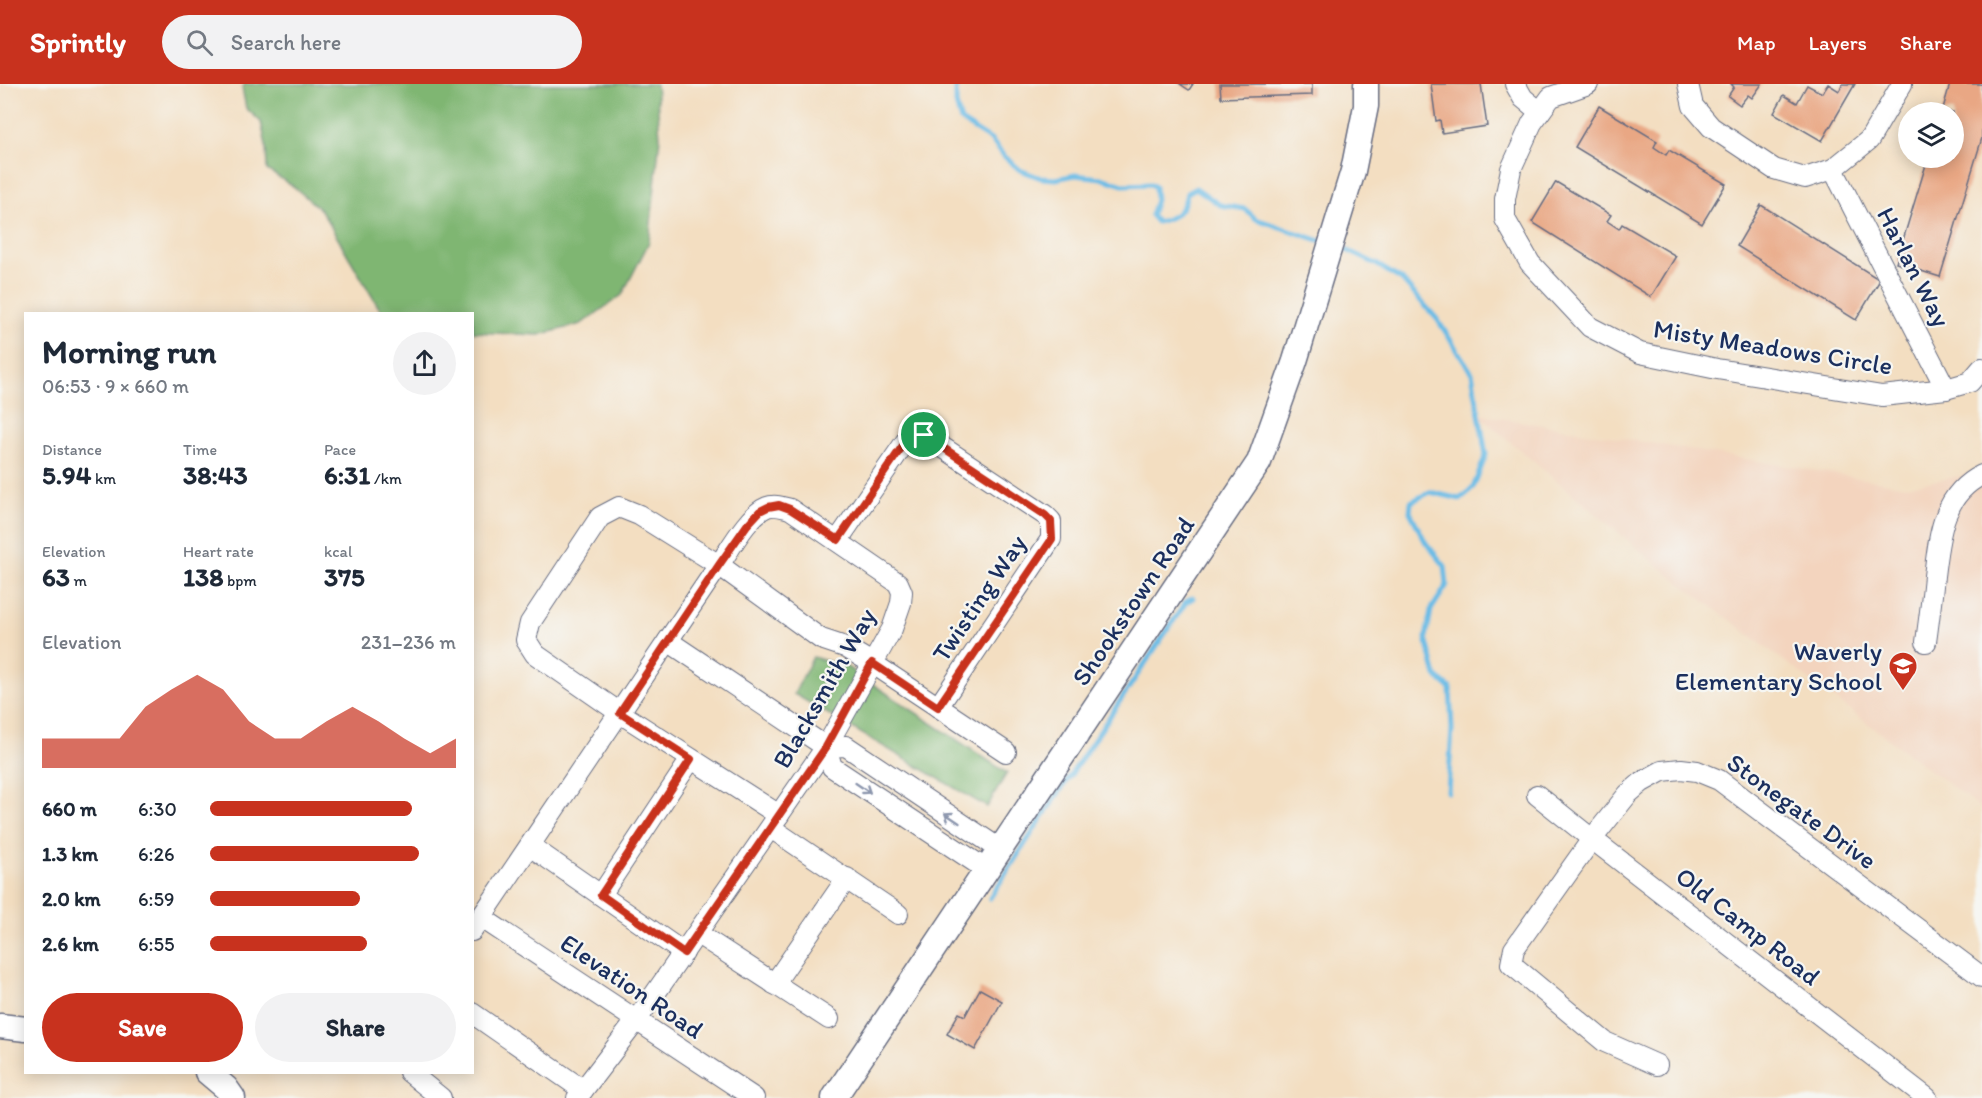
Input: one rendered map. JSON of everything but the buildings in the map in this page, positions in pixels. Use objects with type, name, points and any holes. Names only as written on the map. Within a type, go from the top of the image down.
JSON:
[{"type":"street","name":"Shookstown Road","points":[[834,1098],[1259,462],[1295,361],[1353,171],[1366,106],[1366,84]]},
{"type":"street","points":[[1515,84],[1523,98],[1540,112]]},
{"type":"street","name":"Misty Meadows Circle","points":[[1588,84],[1564,88],[1551,97],[1532,123],[1511,169],[1505,199],[1505,219],[1530,262],[1590,327],[1640,354],[1882,396],[1946,389],[1970,382],[1982,368]]},
{"type":"street","points":[[1688,84],[1693,106],[1711,128],[1774,169],[1805,178],[1833,169],[1869,140],[1902,84]]},
{"type":"street","name":"Harlan Way","points":[[1833,169],[1946,389]]},
{"type":"street","name":"Twisting Way","points":[[838,540],[906,441],[924,435],[1051,521],[1052,539],[938,707]]},
{"type":"street","points":[[1926,642],[1943,521],[1958,493],[1982,475]]},
{"type":"street","name":"Blacksmith Way","points":[[477,924],[719,565],[747,525],[760,511],[779,505],[790,509],[898,583],[902,592],[901,603],[892,629],[826,747],[698,934],[580,1094]]},
{"type":"street","points":[[898,914],[691,759],[535,654],[526,640],[530,624],[587,537],[600,518],[620,507],[639,515],[719,565],[822,639],[845,647],[872,663],[1006,752]]},
{"type":"street","points":[[668,641],[826,747],[846,746],[1001,850]]},
{"type":"street","points":[[826,747],[832,767],[987,870]]},
{"type":"street","points":[[601,895],[691,759]]},
{"type":"street","name":"Stonegate Drive","points":[[1657,1065],[1605,1042],[1511,964],[1514,949],[1592,839],[1628,794],[1642,782],[1662,771],[1681,769],[1697,771],[1719,780],[1982,977]]},
{"type":"street","name":"Old Camp Road","points":[[1537,795],[1922,1097]]},
{"type":"street","points":[[530,846],[684,953]]},
{"type":"street","points":[[774,984],[847,878]]},
{"type":"street","name":"Elevation Road","points":[[477,924],[636,1021],[753,1098]]},
{"type":"street","points":[[698,934],[829,1019]]},
{"type":"street","points":[[474,1014],[580,1094]]},
{"type":"street","points":[[0,1026],[24,1029]]},
{"type":"street","points":[[209,1074],[226,1088],[233,1098]]},
{"type":"street","points":[[411,1074],[441,1098]]},
{"type":"shaded area","name":"Waverly Elementary School","points":[[1477,414],[1906,486],[1966,475],[1982,469],[1982,809],[1668,574]]},
{"type":"green space","points":[[245,84],[656,84],[660,137],[649,242],[622,295],[581,324],[539,335],[474,332],[474,312],[381,312],[321,210],[293,186],[267,170],[266,145],[261,122],[246,108],[242,88]]},
{"type":"green space","points":[[813,657],[847,667],[1007,773],[987,807],[794,694]]},
{"type":"waterway","points":[[956,84],[956,104],[961,121],[991,140],[1020,170],[1041,178],[1056,179],[1075,175],[1101,178],[1123,185],[1151,184],[1155,187],[1156,200],[1151,215],[1157,222],[1178,213],[1184,205],[1187,193],[1196,188],[1220,205],[1245,209],[1256,219],[1324,242]]},
{"type":"waterway","points":[[1336,245],[1376,264],[1402,280],[1437,319],[1472,373],[1486,455],[1473,488],[1460,499],[1430,492],[1411,502],[1410,512],[1426,543],[1445,566],[1447,585],[1431,610],[1426,638],[1436,676],[1450,688],[1452,729],[1448,792]]},
{"type":"waterway","points":[[990,898],[1186,602],[1193,598]]},
{"type":"place","name":"Waverly Elementary School","points":[[1903,692]]},
{"type":"route","points":[[924,435],[1045,515],[1051,521],[1052,539],[938,707],[872,663],[826,747],[684,953],[601,895],[691,759],[620,713],[719,565],[747,525],[760,511],[779,505],[790,509],[838,540],[899,449],[913,437],[924,435]]}]
